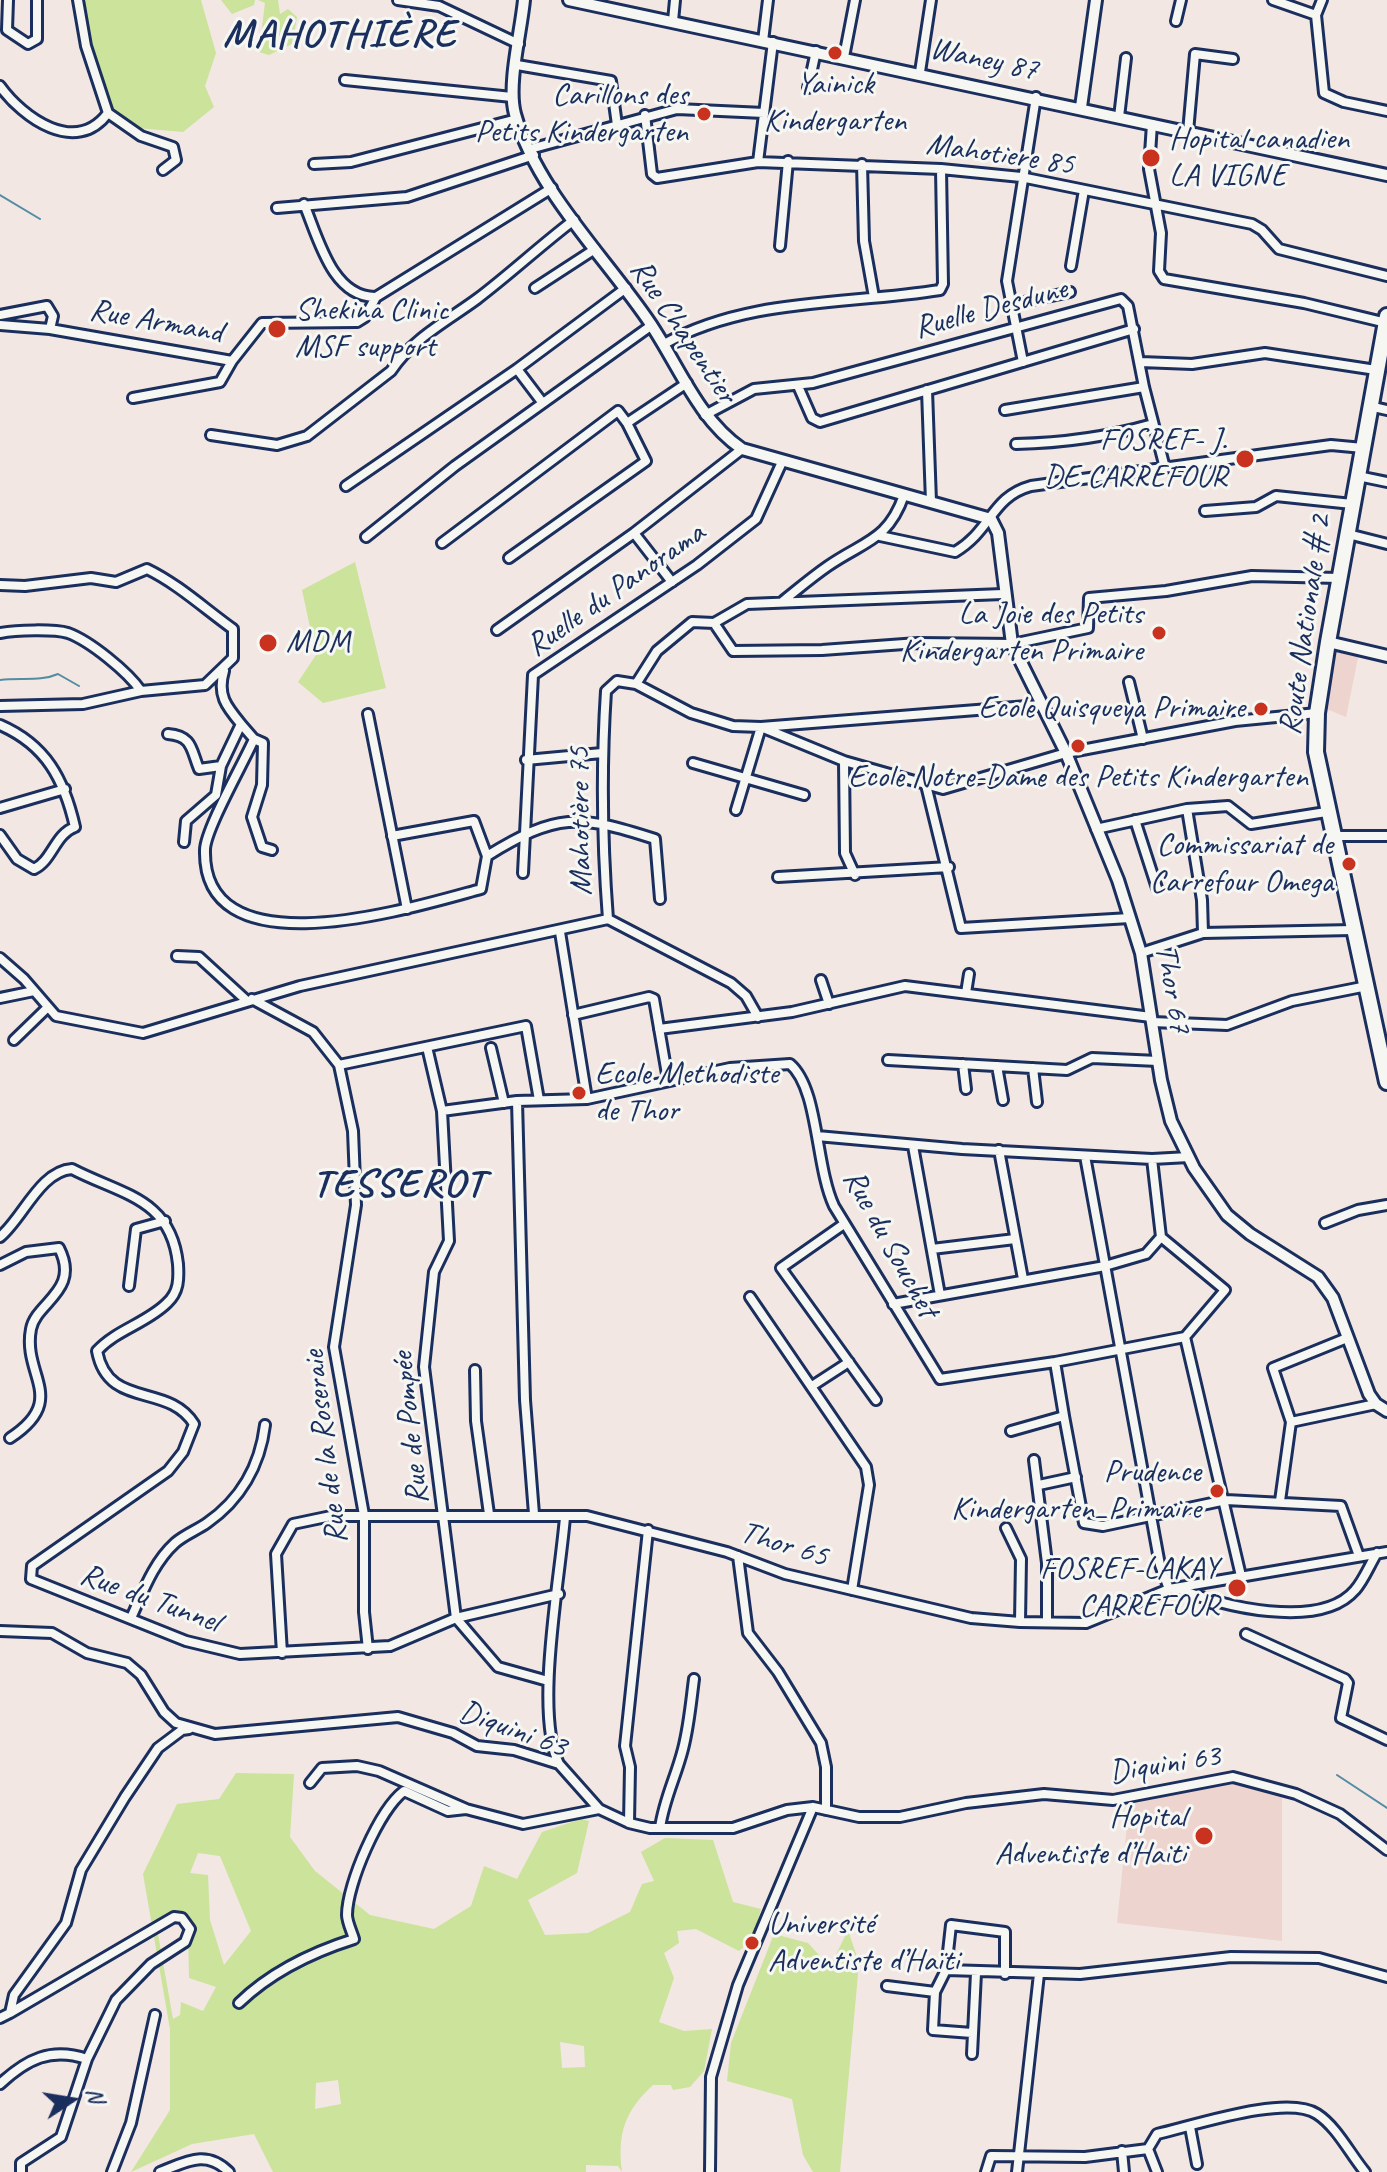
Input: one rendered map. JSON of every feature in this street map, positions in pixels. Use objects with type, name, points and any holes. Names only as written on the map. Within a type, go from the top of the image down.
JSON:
[{"type":"main road","name":"Route Nationale # 2","points":[[1386,320],[1328,642],[1317,713],[1316,752],[1326,812],[1387,1082]]},
{"type":"street","points":[[8,0],[4,23],[7,30],[22,42],[33,42],[39,32],[37,0]]},
{"type":"street","points":[[78,0],[90,61],[108,113],[141,136],[173,147],[176,160],[163,170]]},
{"type":"street","points":[[398,0],[439,6],[519,44]]},
{"type":"street","name":"Rue Chapentier","points":[[524,0],[512,97],[517,119],[552,188],[652,325],[705,415],[742,449],[991,519]]},
{"type":"street","name":"Waney 87","points":[[569,0],[596,3],[920,72],[1387,175]]},
{"type":"street","points":[[673,21],[675,0]]},
{"type":"street","points":[[758,162],[764,113],[768,0]]},
{"type":"street","points":[[844,57],[855,0]]},
{"type":"street","points":[[920,72],[931,0]]},
{"type":"street","points":[[1081,107],[1096,0]]},
{"type":"street","points":[[1176,21],[1181,0]]},
{"type":"street","points":[[1273,0],[1316,15]]},
{"type":"street","points":[[1322,0],[1316,15],[1324,93],[1344,102],[1387,111]]},
{"type":"street","points":[[808,88],[816,51]]},
{"type":"street","points":[[1188,132],[1195,54],[1233,59]]},
{"type":"street","points":[[1119,117],[1126,58]]},
{"type":"street","points":[[517,65],[611,81],[617,125]]},
{"type":"street","points":[[345,80],[512,97]]},
{"type":"street","points":[[0,86],[22,113],[57,129],[80,133],[91,130],[108,113]]},
{"type":"street","points":[[1023,362],[1007,281],[1036,97]]},
{"type":"street","points":[[277,208],[407,197],[645,115],[677,109],[764,113]]},
{"type":"street","name":"Mahotiere 85","points":[[645,115],[652,174],[657,178],[758,162],[788,161],[941,169],[1021,177],[1252,224],[1279,249],[1387,276]]},
{"type":"street","points":[[314,164],[351,162],[517,119]]},
{"type":"street","points":[[1152,124],[1149,169],[1161,242],[1159,271],[1164,279],[1386,320]]},
{"type":"street","points":[[780,246],[788,161]]},
{"type":"street","points":[[862,164],[864,241],[874,297]]},
{"type":"street","points":[[664,344],[697,326],[760,311],[874,297],[892,298],[942,288],[941,169]]},
{"type":"street","name":"Rue Armand","points":[[0,315],[47,306],[53,316],[50,329],[232,361],[262,323],[357,322],[365,317],[376,297],[552,188]]},
{"type":"street","points":[[1071,266],[1084,190]]},
{"type":"street","points":[[304,204],[333,271],[346,287],[363,297],[376,297]]},
{"type":"street","points":[[211,435],[277,445],[307,436],[391,371],[399,359],[437,325],[479,297],[574,220]]},
{"type":"street","points":[[535,288],[595,249]]},
{"type":"street","points":[[346,486],[517,369],[626,288]]},
{"type":"street","points":[[1010,305],[1070,292]]},
{"type":"street","name":"Ruelle Desdune","points":[[705,415],[754,389],[798,386],[1121,299],[1128,306],[1134,329],[1144,387],[1165,468]]},
{"type":"street","points":[[0,325],[50,329]]},
{"type":"street","points":[[366,537],[542,402],[652,325]]},
{"type":"street","points":[[798,386],[812,418],[820,422],[1134,329]]},
{"type":"street","points":[[1141,362],[1192,364],[1265,353],[1376,370]]},
{"type":"street","points":[[133,398],[220,382],[232,361]]},
{"type":"street","points":[[517,369],[542,402]]},
{"type":"street","points":[[627,423],[687,383]]},
{"type":"street","points":[[1005,410],[1144,387]]},
{"type":"street","points":[[927,390],[931,502]]},
{"type":"street","points":[[1369,406],[1387,410]]},
{"type":"street","points":[[442,543],[618,411],[646,461],[509,558]]},
{"type":"street","points":[[1016,444],[1068,442],[1113,435],[1153,424]]},
{"type":"street","points":[[880,536],[955,552],[975,540],[998,504],[1017,490],[1331,445],[1363,448]]},
{"type":"street","points":[[497,630],[634,533],[742,449]]},
{"type":"street","name":"Ruelle du Panorama","points":[[523,873],[526,760],[533,675],[672,582],[756,519],[782,462]]},
{"type":"street","points":[[1358,476],[1387,482]]},
{"type":"street","points":[[783,601],[830,564],[880,536],[897,517],[904,495]]},
{"type":"street","points":[[1205,511],[1256,507],[1276,496],[1352,504]]},
{"type":"street","name":"Thor 67","points":[[991,519],[998,533],[1003,594],[1012,644],[1066,753],[1141,953],[1171,1121],[1189,1157],[1227,1215],[1250,1234],[1318,1277],[1333,1298],[1376,1404]]},
{"type":"street","points":[[634,533],[672,582]]},
{"type":"street","points":[[1348,534],[1387,544]]},
{"type":"street","points":[[0,585],[25,586],[91,578],[116,582],[147,569],[173,581],[203,610],[233,629],[233,658],[205,685],[141,691],[83,704],[0,706]]},
{"type":"street","points":[[714,623],[733,651],[822,650],[918,643],[1012,644],[1088,628],[1089,598],[1166,591],[1252,576],[1339,578]]},
{"type":"street","points":[[1003,594],[747,604],[714,623],[692,622],[657,651],[636,684],[691,713],[733,726],[761,727],[1040,705]]},
{"type":"street","points":[[0,633],[23,629],[45,634],[67,633],[120,668],[141,691]]},
{"type":"street","points":[[1328,642],[1387,656]]},
{"type":"street","points":[[222,701],[220,683],[227,665]]},
{"type":"street","name":"Mahotière 75","points":[[0,958],[24,979],[56,1016],[143,1033],[250,1000],[608,919],[600,821],[606,691],[617,681],[636,684]]},
{"type":"street","points":[[1129,682],[1143,739]]},
{"type":"street","points":[[205,685],[254,739],[263,743],[262,785],[252,817],[262,847],[272,850]]},
{"type":"street","points":[[761,727],[844,761],[943,789],[1066,753],[1235,721],[1317,713]]},
{"type":"street","points":[[368,714],[407,909]]},
{"type":"street","points":[[184,842],[186,821],[216,795],[221,766],[241,724]]},
{"type":"street","points":[[0,725],[40,749],[65,789],[75,827],[67,830],[43,865],[28,867],[17,859],[0,835]]},
{"type":"street","points":[[736,810],[761,727]]},
{"type":"street","points":[[168,734],[183,735],[190,742],[199,769],[221,766]]},
{"type":"street","points":[[254,739],[204,847],[207,875],[225,906],[264,922],[296,924],[407,909],[481,889],[487,856],[474,821],[392,836]]},
{"type":"street","points":[[526,760],[602,753]]},
{"type":"street","points":[[844,761],[845,853],[855,875]]},
{"type":"street","points":[[693,763],[804,795]]},
{"type":"street","points":[[926,785],[949,867],[961,928],[1130,918]]},
{"type":"street","points":[[0,808],[65,789]]},
{"type":"street","points":[[1096,829],[1187,809],[1228,806],[1251,824],[1326,812]]},
{"type":"street","points":[[1187,809],[1202,900],[1203,933]]},
{"type":"street","points":[[1135,820],[1157,888]]},
{"type":"street","points":[[487,856],[523,834],[551,823],[600,821],[655,839],[660,899]]},
{"type":"street","points":[[1332,836],[1387,836]]},
{"type":"street","points":[[778,877],[855,875],[949,867]]},
{"type":"street","points":[[608,919],[731,983],[746,996],[758,1017]]},
{"type":"street","points":[[1141,953],[1203,933],[1353,930]]},
{"type":"street","points":[[560,932],[587,1099]]},
{"type":"street","name":"Rue de la Roseraie","points":[[177,956],[199,957],[250,1000],[313,1032],[339,1065],[353,1131],[356,1205],[334,1347],[364,1515],[364,1612],[368,1649]]},
{"type":"street","points":[[966,993],[969,974]]},
{"type":"street","points":[[821,980],[829,1004]]},
{"type":"street","points":[[659,1029],[758,1017],[905,986],[1152,1019],[1227,1025],[1292,1001],[1367,986]]},
{"type":"street","points":[[0,998],[34,991]]},
{"type":"street","points":[[573,1015],[649,997],[657,1003],[668,1080]]},
{"type":"street","points":[[14,1040],[48,1007]]},
{"type":"street","points":[[339,1065],[526,1026],[539,1100]]},
{"type":"street","name":"Rue de Pompée","points":[[427,1047],[442,1111],[449,1241],[434,1272],[424,1367],[456,1618]]},
{"type":"street","points":[[491,1048],[504,1103]]},
{"type":"street","points":[[888,1060],[1067,1070],[1092,1058],[1158,1061]]},
{"type":"street","name":"Rue du Souchet","points":[[442,1111],[517,1101],[587,1099],[730,1068],[790,1064],[805,1080],[825,1186],[844,1224],[940,1379],[1055,1362],[1185,1337]]},
{"type":"street","points":[[963,1064],[966,1089]]},
{"type":"street","points":[[997,1066],[1003,1100]]},
{"type":"street","points":[[1033,1068],[1037,1102]]},
{"type":"street","points":[[517,1101],[525,1400],[534,1514]]},
{"type":"street","points":[[817,1136],[913,1146],[1085,1156],[1189,1157]]},
{"type":"street","points":[[913,1146],[940,1295]]},
{"type":"street","points":[[999,1150],[1023,1279]]},
{"type":"street","points":[[1085,1156],[1160,1565],[1172,1588],[1245,1607],[1312,1612],[1354,1592],[1382,1552]]},
{"type":"street","points":[[1152,1159],[1161,1237],[1225,1290],[1185,1337],[1196,1396],[1226,1500],[1241,1576]]},
{"type":"street","points":[[0,1237],[50,1177],[61,1170],[72,1169],[155,1209],[165,1221],[136,1229],[129,1286]]},
{"type":"street","points":[[1325,1223],[1358,1210],[1387,1205]]},
{"type":"street","name":"Rue du Tunnel","points":[[165,1221],[176,1249],[179,1280],[175,1293],[160,1310],[97,1351],[100,1367],[123,1389],[176,1405],[187,1412],[194,1424],[189,1440],[157,1481],[32,1566],[31,1579],[216,1650],[240,1654],[390,1646],[456,1618],[559,1594]]},
{"type":"street","points":[[844,1224],[781,1268],[876,1400]]},
{"type":"street","points":[[893,1304],[1105,1266],[1146,1254],[1161,1237]]},
{"type":"street","points":[[932,1249],[1015,1239]]},
{"type":"street","points":[[0,1265],[26,1252],[59,1248],[66,1262],[63,1279],[49,1305],[32,1324],[29,1341],[42,1389],[38,1409],[26,1427],[10,1438]]},
{"type":"street","points":[[750,1297],[866,1467],[869,1485],[852,1590]]},
{"type":"street","points":[[1280,1501],[1291,1422],[1273,1368],[1347,1338]]},
{"type":"street","points":[[812,1386],[849,1362]]},
{"type":"street","points":[[1055,1362],[1084,1523],[1103,1526],[1226,1500],[1341,1506],[1359,1556]]},
{"type":"street","points":[[475,1370],[476,1421],[489,1514]]},
{"type":"street","points":[[1291,1422],[1376,1404],[1387,1411]]},
{"type":"street","points":[[1011,1431],[1064,1416]]},
{"type":"street","points":[[131,1618],[155,1566],[176,1541],[205,1525],[240,1495],[257,1457],[265,1425]]},
{"type":"street","points":[[1034,1460],[1048,1576],[1047,1622]]},
{"type":"street","points":[[1039,1485],[1076,1477]]},
{"type":"street","name":"Thor 65","points":[[282,1653],[276,1554],[293,1524],[331,1516],[587,1516],[738,1556],[785,1574],[971,1618],[1020,1622],[1086,1623],[1172,1588],[1382,1552]]},
{"type":"street","points":[[559,1764],[548,1730],[548,1681],[565,1517]]},
{"type":"street","points":[[1006,1528],[1021,1559],[1020,1622]]},
{"type":"street","points":[[629,1823],[630,1767],[625,1746],[648,1530]]},
{"type":"street","points":[[738,1556],[748,1633],[778,1672],[821,1743],[826,1767],[826,1810]]},
{"type":"street","points":[[456,1618],[498,1667],[548,1681]]},
{"type":"street","points":[[0,1631],[52,1633],[87,1653],[127,1663],[141,1675],[164,1712],[190,1729]]},
{"type":"street","points":[[1246,1634],[1345,1679],[1348,1683],[1341,1718],[1387,1740]]},
{"type":"street","points":[[660,1828],[667,1787],[676,1772],[683,1747],[694,1679]]},
{"type":"street","name":"Diquini 63","points":[[190,1729],[215,1734],[398,1717],[453,1733],[477,1746],[514,1750],[559,1764],[599,1809],[629,1823],[660,1828],[733,1828],[787,1810],[813,1807],[859,1817],[900,1817],[966,1803],[1044,1794],[1113,1800],[1233,1777],[1296,1794],[1340,1814],[1387,1850]]},
{"type":"street","points":[[10,2013],[14,1995],[66,1923],[81,1870],[125,1797],[158,1748],[182,1730],[190,1729]]},
{"type":"street","points":[[310,1783],[322,1768],[357,1766],[379,1771],[466,1809],[523,1824],[599,1809]]},
{"type":"street","points":[[239,2003],[262,1982],[326,1948],[354,1939],[347,1916],[352,1881],[392,1801],[404,1791],[448,1811],[466,1809]]},
{"type":"street","points":[[710,2172],[711,2077],[721,2040],[738,1985],[813,1807]]},
{"type":"street","points":[[0,2018],[174,1917],[182,1918],[190,1929],[185,1942],[151,1964],[121,1992],[87,2059],[61,2137],[21,2163],[21,2172]]},
{"type":"street","points":[[972,2033],[933,2030],[935,1992],[946,1970],[953,1925],[1005,1932],[1005,1974]]},
{"type":"street","points":[[946,1970],[1080,1974],[1231,1957],[1260,1957],[1319,1958],[1387,1977]]},
{"type":"street","points":[[972,2054],[976,1973]]},
{"type":"street","points":[[1017,2172],[1039,1974]]},
{"type":"street","points":[[887,1986],[935,1992]]},
{"type":"street","points":[[112,2172],[131,2123],[155,2015]]},
{"type":"street","points":[[0,2084],[22,2066],[51,2053],[87,2059]]},
{"type":"street","points":[[1157,2172],[1148,2149],[1155,2135],[1263,2110],[1308,2110],[1318,2114],[1365,2172]]},
{"type":"street","points":[[1190,2127],[1197,2164]]},
{"type":"street","points":[[986,2172],[989,2157],[1085,2157],[1148,2149]]},
{"type":"street","points":[[1122,2151],[1124,2172]]},
{"type":"street","points":[[160,2172],[195,2158],[210,2158],[229,2172]]},
{"type":"shaded area","points":[[1336,647],[1359,653],[1346,717],[1319,706],[1330,683]]},
{"type":"shaded area","name":"Hopital Adventiste d’Haiti","points":[[1222,1783],[1238,1783],[1282,1793],[1282,1941],[1117,1923],[1129,1805]]},
{"type":"green space","points":[[86,0],[201,0],[216,53],[205,86],[214,107],[183,132],[137,128],[103,102],[83,5]]},
{"type":"green space","points":[[221,0],[255,0],[254,5],[232,14]]},
{"type":"green space","points":[[258,0],[278,0],[280,14],[288,9],[297,17],[292,44],[269,55],[259,52],[265,3]]},
{"type":"green space","points":[[355,562],[386,688],[323,703],[298,682],[316,655],[302,590]]},
{"type":"green space","points":[[236,1773],[294,1774],[290,1837],[315,1871],[370,1915],[434,1929],[471,1906],[484,1866],[517,1879],[542,1832],[581,1819],[589,1821],[577,1873],[528,1900],[545,1935],[588,1933],[630,1912],[642,1884],[654,1881],[641,1852],[665,1838],[713,1840],[733,1902],[761,1909],[752,1940],[739,1951],[696,1929],[677,1931],[679,1943],[664,1953],[674,1978],[659,2022],[684,2031],[712,2029],[704,2071],[690,2087],[673,2090],[671,2085],[653,2085],[643,2095],[630,2114],[622,2134],[622,2172],[618,2166],[586,2165],[586,2172],[273,2172],[254,2134],[192,2144],[131,2172],[170,2110],[170,2029],[143,1874],[177,1804],[219,1799]],"holes":[[[198,1853],[220,1856],[251,1931],[224,1965],[210,1920],[208,1875],[190,1873]],[[172,1921],[188,1928],[189,1978],[216,1987],[203,2011],[181,2002],[180,2015],[173,2019],[158,1934]],[[560,2042],[584,2046],[585,2067],[562,2068]],[[338,2080],[341,2104],[315,2109],[316,2083]]]},
{"type":"green space","points":[[848,1930],[859,1963],[840,2172],[813,2172],[803,2155],[792,2099],[727,2081],[731,2043],[774,1934],[808,1943],[830,1967]]},
{"type":"waterway","points":[[0,195],[40,219]]},
{"type":"waterway","points":[[0,680],[44,678],[58,674],[79,686]]},
{"type":"waterway","points":[[1337,1775],[1387,1808]]},
{"type":"place","name":"Yainick Kindergarten","points":[[835,53]]},
{"type":"place","name":"Carillons des Petits Kindergarten","points":[[704,114]]},
{"type":"place","name":"Hopital canadien LA VIGNE","points":[[1151,158]]},
{"type":"place","name":"Shekina Clinic MSF support","points":[[277,329]]},
{"type":"place","name":"FOSREF- J. DE CARREFOUR","points":[[1245,459]]},
{"type":"place","name":"La Joie des Petits Kindergarten Primaire","points":[[1159,633]]},
{"type":"place","name":"MDM","points":[[268,643]]},
{"type":"place","name":"Ecole Quisqueya Primaire","points":[[1261,709]]},
{"type":"place","name":"Ecole Notre-Dame des Petits Kindergarten","points":[[1078,746]]},
{"type":"place","name":"Commissariat de Carrefour Omega","points":[[1349,864]]},
{"type":"place","name":"Ecole Methodiste de Thor","points":[[579,1093]]},
{"type":"place","name":"Prudence Kindergarten_Primaire","points":[[1217,1491]]},
{"type":"place","name":"FOSREF-LAKAY CARREFOUR","points":[[1237,1588]]},
{"type":"place","name":"Hopital Adventiste d’Haiti","points":[[1204,1836]]},
{"type":"place","name":"Université Adventiste d’Haïti","points":[[752,1943]]},
{"type":"district","name":"MAHOTHIÈRE","points":[[340,36]]},
{"type":"district","name":"TESSEROT","points":[[399,1186]]}]
